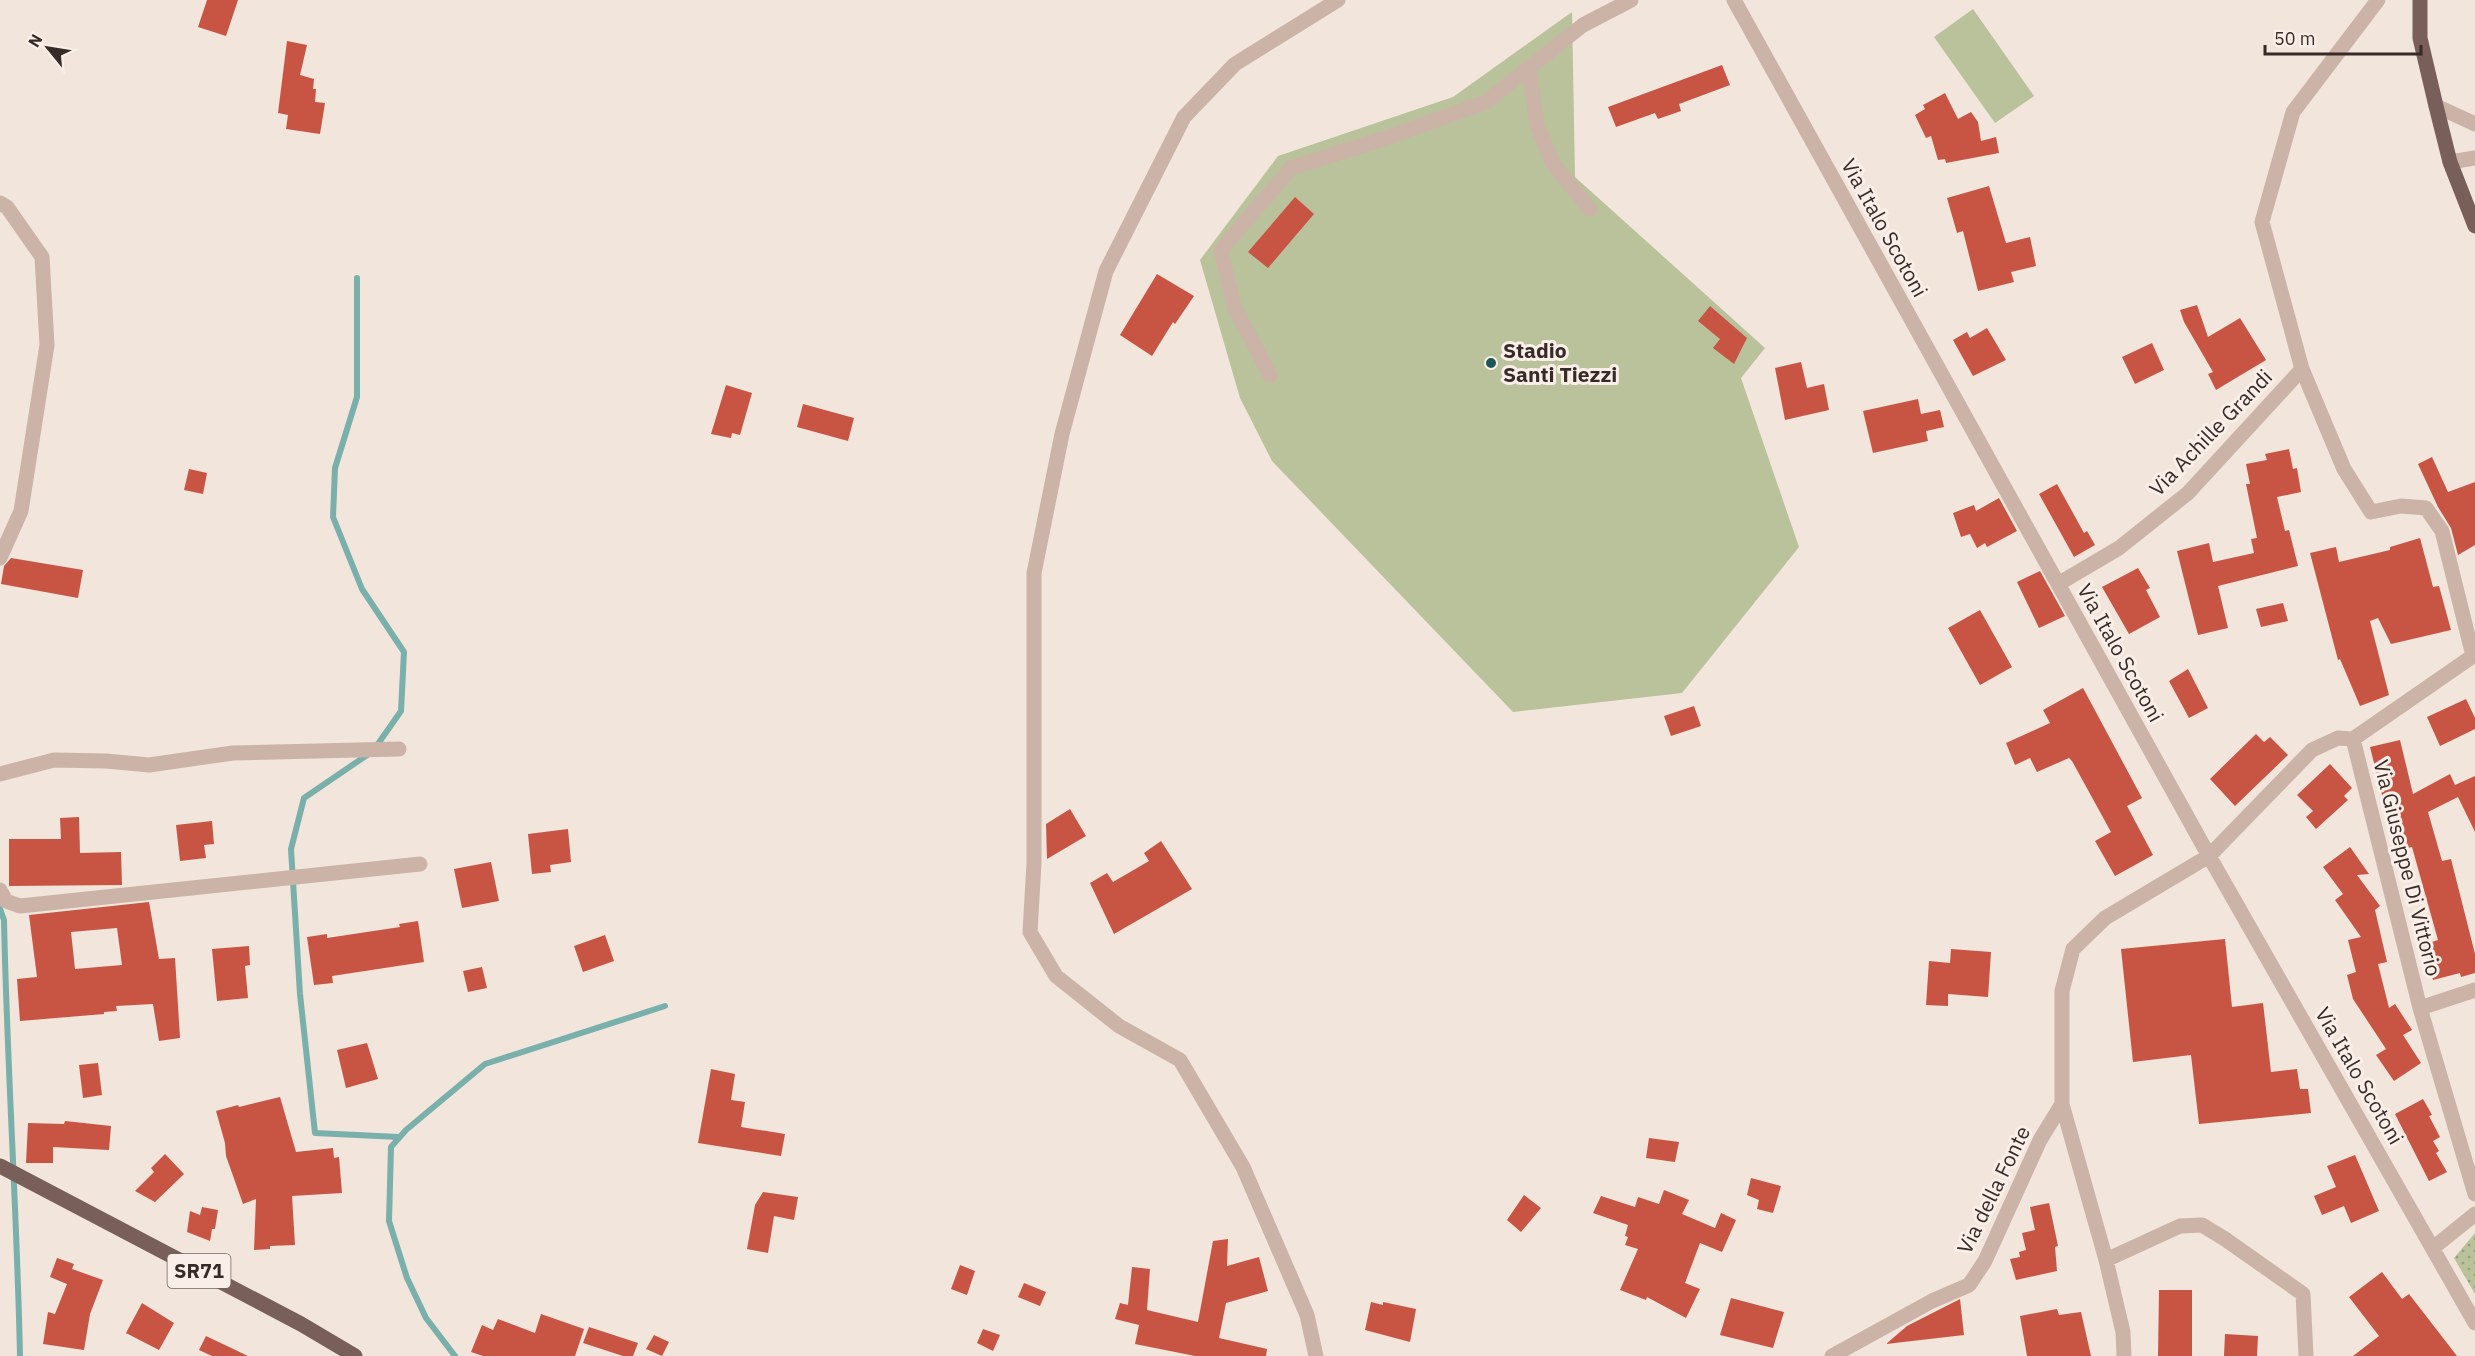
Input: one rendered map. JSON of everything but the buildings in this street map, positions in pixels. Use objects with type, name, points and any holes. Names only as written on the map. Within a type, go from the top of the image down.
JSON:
[{"type":"main road","points":[[2420,0],[2420,38],[2436,106],[2450,162],[2475,226]]},
{"type":"main road","name":"SR71","points":[[0,1166],[301,1324],[355,1356]]},
{"type":"street","points":[[1316,1356],[1307,1315],[1243,1167],[1180,1060],[1119,1026],[1056,976],[1030,932],[1034,863],[1034,573],[1062,434],[1106,271],[1184,117],[1235,64],[1338,0]]},
{"type":"street","points":[[1270,375],[1234,306],[1221,250],[1291,168],[1486,102],[1583,25],[1631,0]]},
{"type":"street","name":"Via Italo Scotoni","points":[[1734,0],[2209,856],[2475,1323]]},
{"type":"street","name":"Via Achille Grandi","points":[[2124,1356],[2123,1332],[2106,1260],[2062,1104],[2062,991],[2073,949],[2105,918],[2209,856],[2312,750],[2338,738],[2353,739],[2474,659],[2442,531],[2426,508],[2401,506],[2371,512],[2344,470],[2302,369],[2262,222],[2293,112],[2378,0]]},
{"type":"street","points":[[1529,68],[1537,125],[1553,164],[1590,209]]},
{"type":"street","points":[[2436,106],[2475,124]]},
{"type":"street","points":[[2450,162],[2475,158]]},
{"type":"street","points":[[0,203],[7,207],[42,257],[47,345],[21,511],[0,558]]},
{"type":"street","name":"Via Achille Grandi","points":[[2058,584],[2120,548],[2188,493],[2302,369]]},
{"type":"street","name":"Via Giuseppe Di Vittorio","points":[[2353,739],[2420,1008],[2475,1194]]},
{"type":"street","points":[[0,774],[54,760],[149,765],[233,753],[399,749]]},
{"type":"street","points":[[0,890],[6,901],[20,906],[420,864]]},
{"type":"street","name":"Via Giuseppe Di Vittorio","points":[[2420,1008],[2475,990]]},
{"type":"street","name":"Via della Fonte","points":[[1832,1356],[1932,1301],[1969,1285],[1985,1262],[2040,1140],[2062,1104]]},
{"type":"street","points":[[2433,1248],[2475,1214]]},
{"type":"street","points":[[2106,1260],[2180,1226],[2202,1225],[2303,1294],[2306,1356]]},
{"type":"green space","points":[[1973,9],[2034,96],[1995,123],[1934,37]]},
{"type":"green space","name":"Stadio Santi Tiezzi","points":[[1572,12],[1575,177],[1765,348],[1741,378],[1799,547],[1682,693],[1513,712],[1272,461],[1240,398],[1200,260],[1278,156],[1453,97]]},
{"type":"green space","points":[[2475,1233],[2475,1294],[2454,1258]]},
{"type":"waterway","points":[[357,278],[357,397],[335,468],[333,517],[362,589],[404,652],[401,711],[373,751],[304,798],[291,849],[300,994],[315,1133],[399,1137]]},
{"type":"waterway","points":[[0,909],[4,920],[20,1356]]},
{"type":"waterway","points":[[455,1356],[426,1318],[407,1278],[389,1221],[391,1147],[406,1130],[485,1064],[665,1006]]},
{"type":"place","name":"Stadio Santi Tiezzi","points":[[1491,363]]}]
